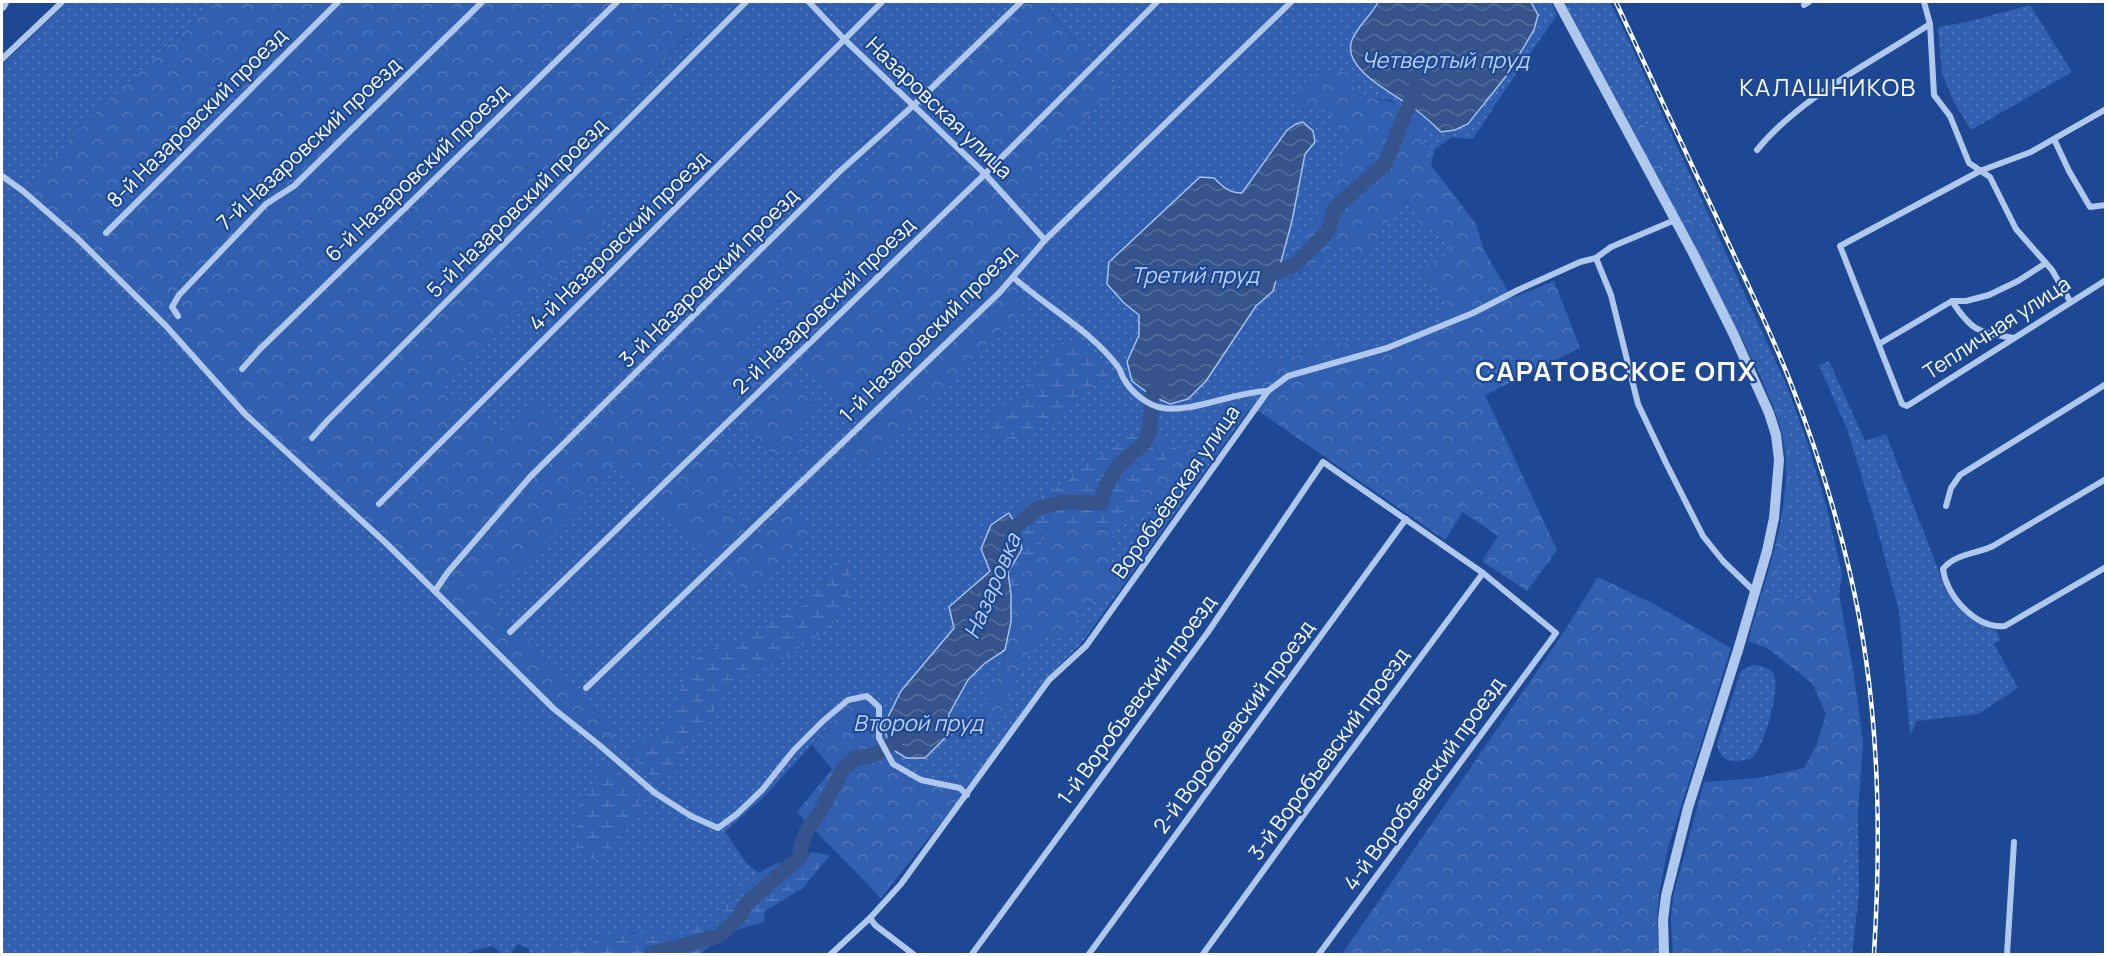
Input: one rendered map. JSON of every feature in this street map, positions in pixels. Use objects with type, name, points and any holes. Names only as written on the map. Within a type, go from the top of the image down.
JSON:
[{"type":"street","points":[[2,6],[4,2]]},
{"type":"street","points":[[2,59],[63,2]]},
{"type":"street","name":"8-й Назаровский проезд","points":[[106,232],[338,2]]},
{"type":"street","name":"7-й Назаровский проезд","points":[[178,316],[172,307],[179,295],[266,204],[294,186],[482,2]]},
{"type":"street","name":"6-й Назаровский проезд","points":[[242,369],[617,2]]},
{"type":"street","name":"5-й Назаровский проезд","points":[[312,438],[746,2]]},
{"type":"street","name":"Назаровская улица","points":[[809,2],[844,39],[985,174],[1045,240]]},
{"type":"street","name":"4-й Назаровский проезд","points":[[379,504],[882,2]]},
{"type":"street","name":"3-й Назаровский проезд","points":[[435,591],[448,572],[530,477],[839,172],[914,105],[1021,2]]},
{"type":"street","name":"2-й Назаровский проезд","points":[[510,632],[985,174],[1157,2]]},
{"type":"street","name":"1-й Назаровский проезд","points":[[586,688],[992,300],[1045,240],[1291,2]]},
{"type":"street","points":[[1558,2],[1675,220],[1762,395],[1776,435],[1779,460],[1774,518],[1755,592],[1688,808],[1669,885],[1663,920],[1664,954]]},
{"type":"street","points":[[1924,2],[1930,24],[1934,95],[1950,116],[1969,163],[1990,177],[2016,229],[2046,263],[2070,301]]},
{"type":"street","points":[[1757,150],[1768,136],[1799,110],[1848,75],[1930,24]]},
{"type":"street","points":[[2046,263],[2018,281],[1989,295],[1952,302],[1879,344],[1840,246],[1980,171],[2031,152],[2106,109]]},
{"type":"street","points":[[2054,138],[2069,171],[2090,207],[2106,205]]},
{"type":"street","points":[[2,176],[23,191],[77,238],[166,326],[245,414],[387,544],[554,709],[655,793],[690,816],[718,828],[737,814],[762,790],[794,750],[823,721],[848,700],[867,696],[879,707],[879,738],[893,764],[921,780],[960,788],[968,795]]},
{"type":"street","name":"Воробьёвская улица","points":[[831,954],[870,918],[901,884],[968,795],[1049,680],[1086,646],[1268,391],[1288,376],[1387,348],[1473,313],[1580,262],[1596,258],[1611,247],[1675,220]]},
{"type":"street","points":[[1596,258],[1611,296],[1638,404],[1666,463],[1703,536],[1723,561],[1755,592]]},
{"type":"street","points":[[1013,277],[1097,343],[1119,368],[1132,392],[1154,405],[1164,408],[1182,408],[1268,391]]},
{"type":"street","name":"Тепличная улица","points":[[1879,344],[1902,404],[1907,406],[2106,280]]},
{"type":"street","points":[[1952,302],[1964,320],[1977,330],[2014,338]]},
{"type":"street","points":[[1946,506],[1951,488],[1960,475],[2106,384]]},
{"type":"street","name":"1-й Воробъевский проезд","points":[[972,954],[1208,632],[1323,462],[1406,519]]},
{"type":"street","points":[[2106,479],[1979,553],[1948,562],[1943,568],[1944,580],[1963,609],[1982,621],[1999,627],[2106,567]]},
{"type":"street","points":[[1406,519],[1483,573]]},
{"type":"street","name":"2-й Воробъевский проезд","points":[[1089,954],[1406,519]]},
{"type":"street","name":"4-й Воробъевский проезд","points":[[1319,954],[1556,633],[1483,573]]},
{"type":"street","name":"3-й Воробъевский проезд","points":[[1203,954],[1483,573]]},
{"type":"street","points":[[2007,954],[2013,842]]},
{"type":"street","points":[[870,918],[875,925],[913,954]]},
{"type":"green space","points":[[67,2],[214,2],[90,119],[24,191],[613,729],[491,601],[496,592],[619,465],[752,595],[758,536],[716,502],[744,475],[705,436],[728,414],[778,459],[794,447],[810,467],[817,461],[792,431],[814,404],[744,337],[779,300],[813,333],[804,364],[869,428],[866,469],[1013,284],[1037,244],[1011,211],[1040,180],[1035,168],[1117,87],[1048,9],[1047,2],[1378,2],[1351,41],[1380,86],[1409,105],[1442,132],[1468,125],[1481,110],[1538,15],[1531,2],[1551,2],[1557,15],[1473,139],[1452,137],[1434,150],[1422,140],[1422,122],[1391,100],[1356,94],[1350,73],[1295,111],[1323,103],[1351,152],[1325,194],[1314,226],[1287,258],[1284,280],[1310,268],[1343,237],[1353,261],[1365,257],[1391,216],[1404,201],[1420,212],[1431,229],[1447,244],[1447,253],[1429,287],[1448,298],[1442,313],[1444,331],[1371,357],[1322,343],[1301,355],[1260,364],[1248,411],[1082,643],[1047,678],[961,797],[971,772],[970,761],[961,772],[919,785],[888,767],[875,739],[874,712],[865,702],[849,703],[766,795],[725,832],[747,864],[759,873],[731,894],[719,921],[697,925],[678,936],[650,930],[600,937],[584,949],[564,944],[551,954],[530,954],[529,949],[518,944],[510,954],[503,954],[492,946],[467,954],[2,954],[2,65]],"holes":[[[1287,130],[1315,142],[1305,154],[1292,221],[1273,291],[1256,306],[1237,333],[1127,362],[1139,335],[1139,315],[1124,303],[1109,261],[1131,241],[1214,178],[1226,189],[1242,193]],[[1066,337],[1110,375],[1091,387],[1049,421],[1016,439],[989,418],[1021,393]],[[1126,433],[1149,434],[1178,447],[1193,447],[1171,509],[1150,507],[1139,512],[1113,533],[1105,598],[1085,605],[1066,640],[1043,633],[1035,640],[997,722],[977,732],[986,711],[989,689],[1002,672],[1005,650],[985,664],[972,678],[949,714],[884,725],[902,691],[954,628],[949,607],[990,571],[981,549],[991,525],[1019,505],[1067,483],[1077,467],[1107,451]],[[579,799],[641,806],[628,822],[623,836],[576,851]]]},
{"type":"green space","points":[[214,2],[684,2],[669,13],[694,30],[561,168],[607,223],[444,387],[501,433],[535,402],[574,443],[719,300],[879,150],[1022,2],[1047,2],[1048,10],[1117,87],[1036,168],[1040,180],[1011,211],[1037,244],[1013,283],[1024,294],[1023,306],[866,469],[844,449],[869,428],[803,364],[813,333],[779,300],[744,337],[814,404],[792,431],[818,461],[810,468],[794,447],[778,459],[728,414],[706,436],[744,475],[717,502],[758,536],[788,507],[812,531],[751,595],[619,466],[496,592],[492,602],[613,729],[613,742],[598,744],[554,709],[387,544],[245,414],[166,326],[23,191],[90,119]]},
{"type":"green space","points":[[684,2],[1022,2],[879,150],[719,300],[574,443],[535,402],[502,434],[443,387],[606,223],[561,168],[694,31],[668,13]]},
{"type":"green space","points":[[1564,2],[1610,2],[1627,37],[1786,384],[1808,445],[1827,509],[1842,574],[1839,595],[1823,595],[1809,599],[1761,595],[1765,582],[1774,583],[1789,510],[1792,473],[1785,418],[1642,120],[1637,119],[1634,133]]},
{"type":"green space","points":[[2030,5],[2072,72],[1971,130],[1954,102],[1942,74],[1938,27],[1967,22]]},
{"type":"green space","points":[[1326,70],[1350,73],[1356,94],[1398,104],[1422,122],[1422,140],[1434,150],[1431,165],[1476,224],[1484,250],[1512,298],[1554,281],[1580,348],[1485,395],[1557,550],[1527,591],[1482,561],[1498,536],[1463,512],[1445,540],[1260,412],[1248,411],[1260,363],[1301,355],[1322,343],[1364,343],[1371,357],[1390,352],[1444,330],[1442,313],[1448,298],[1429,287],[1422,268],[1447,253],[1447,244],[1431,229],[1415,229],[1420,212],[1405,201],[1391,216],[1365,257],[1353,261],[1343,237],[1310,268],[1284,280],[1286,258],[1314,226],[1325,194],[1351,152],[1323,103],[1295,111],[1294,104],[1307,78]]},
{"type":"green space","points":[[1637,118],[1642,120],[1774,391],[1787,424],[1791,454],[1791,491],[1775,583],[1765,582],[1777,538],[1785,492],[1786,462],[1779,425],[1764,384],[1745,344],[1634,133]]},
{"type":"green space","points":[[1066,337],[1102,359],[1111,374],[1091,387],[1050,421],[1016,439],[987,441],[989,418],[1021,393]]},
{"type":"green space","points":[[1829,361],[1865,441],[1886,434],[1946,590],[1967,616],[1997,631],[2000,640],[1994,644],[2018,688],[1978,714],[1917,721],[1910,735],[1899,611],[1847,429],[1819,365]]},
{"type":"green space","points":[[1126,433],[1149,434],[1178,447],[1147,478],[1139,512],[1113,533],[1085,525],[1052,525],[1018,588],[1011,594],[1008,572],[1022,549],[1016,526],[1009,513],[1019,505],[1067,483],[1077,467],[1107,451]]},
{"type":"green space","points":[[1178,447],[1193,447],[1203,457],[1190,492],[1171,509],[1150,507],[1139,512],[1147,478]]},
{"type":"green space","points":[[1052,525],[1085,525],[1113,533],[1110,570],[1117,585],[1105,598],[1085,605],[1066,640],[1043,633],[1035,640],[997,722],[977,733],[986,711],[989,689],[1002,672],[1011,622],[1011,594],[1018,588]]},
{"type":"green space","points":[[837,559],[851,572],[847,607],[828,629],[774,665],[731,681],[717,707],[686,745],[677,770],[658,784],[628,752],[673,722],[680,685],[701,653],[760,628],[781,614],[797,613],[817,590]]},
{"type":"green space","points":[[1598,577],[1654,604],[1731,648],[1668,848],[1659,893],[1657,921],[1659,954],[1342,954],[1560,638]]},
{"type":"green space","points":[[1761,595],[1809,599],[1823,595],[1839,595],[1853,669],[1863,742],[1858,814],[1824,915],[1806,948],[1794,954],[1673,954],[1671,919],[1673,897],[1704,782],[1758,778],[1804,768],[1816,746],[1826,714],[1812,683],[1767,648],[1748,641]]},
{"type":"green space","points":[[1752,665],[1761,666],[1773,673],[1774,702],[1767,729],[1753,757],[1730,761],[1723,757],[1717,744],[1740,673]]},
{"type":"green space","points":[[865,702],[874,712],[875,739],[888,767],[919,785],[961,772],[970,760],[971,772],[961,797],[881,898],[797,812],[832,769],[812,745],[849,703]]},
{"type":"green space","points":[[608,764],[637,786],[641,806],[616,843],[593,859],[576,851],[579,799]]},
{"type":"green space","points":[[1858,814],[1859,893],[1852,954],[1794,954],[1806,948],[1824,915]]},
{"type":"green space","points":[[812,852],[830,855],[803,888],[765,911],[764,922],[730,932],[699,954],[551,954],[564,944],[584,949],[600,937],[623,929],[632,934],[650,929],[678,936],[697,925],[719,921],[731,894],[759,873],[777,863],[799,864]]},
{"type":"water","name":"Четвертый пруд","points":[[1378,2],[1531,2],[1538,15],[1534,30],[1507,75],[1468,124],[1455,130],[1441,132],[1418,111],[1370,78],[1354,60],[1351,50],[1352,40]]},
{"type":"water","name":"Третий пруд","points":[[1303,122],[1313,131],[1315,142],[1305,154],[1292,221],[1273,291],[1256,306],[1206,381],[1188,399],[1170,404],[1152,396],[1132,381],[1127,362],[1139,335],[1139,315],[1124,303],[1107,284],[1109,262],[1200,177],[1214,178],[1226,189],[1242,193],[1287,130]]},
{"type":"water","name":"Второй пруд","points":[[1009,513],[1016,526],[1022,549],[1008,572],[1011,622],[1005,650],[985,663],[968,680],[949,714],[946,737],[925,758],[906,758],[889,747],[884,725],[901,691],[954,628],[949,607],[990,571],[981,549],[991,525]]},
{"type":"waterway","name":"Назаровка","points":[[1259,280],[1296,264],[1328,231],[1335,208],[1385,164],[1417,86]]},
{"type":"waterway","name":"Назаровка","points":[[1010,544],[1016,526],[1038,508],[1063,502],[1101,503],[1106,485],[1119,465],[1144,443],[1149,434],[1152,396],[1161,380]]},
{"type":"waterway","name":"Назаровка","points":[[650,954],[719,936],[740,916],[746,904],[801,856],[800,849],[807,830],[819,814],[843,769],[856,757],[877,754],[903,733]]},
{"type":"railway","points":[[1616,2],[1782,360],[1815,450],[1837,521],[1859,616],[1872,712],[1878,809],[1874,954]]},
{"type":"district","name":"КАЛАШНИКОВ","points":[[1828,88]]},
{"type":"district","name":"САРАТОВСКОЕ ОПХ","points":[[1616,372]]}]
